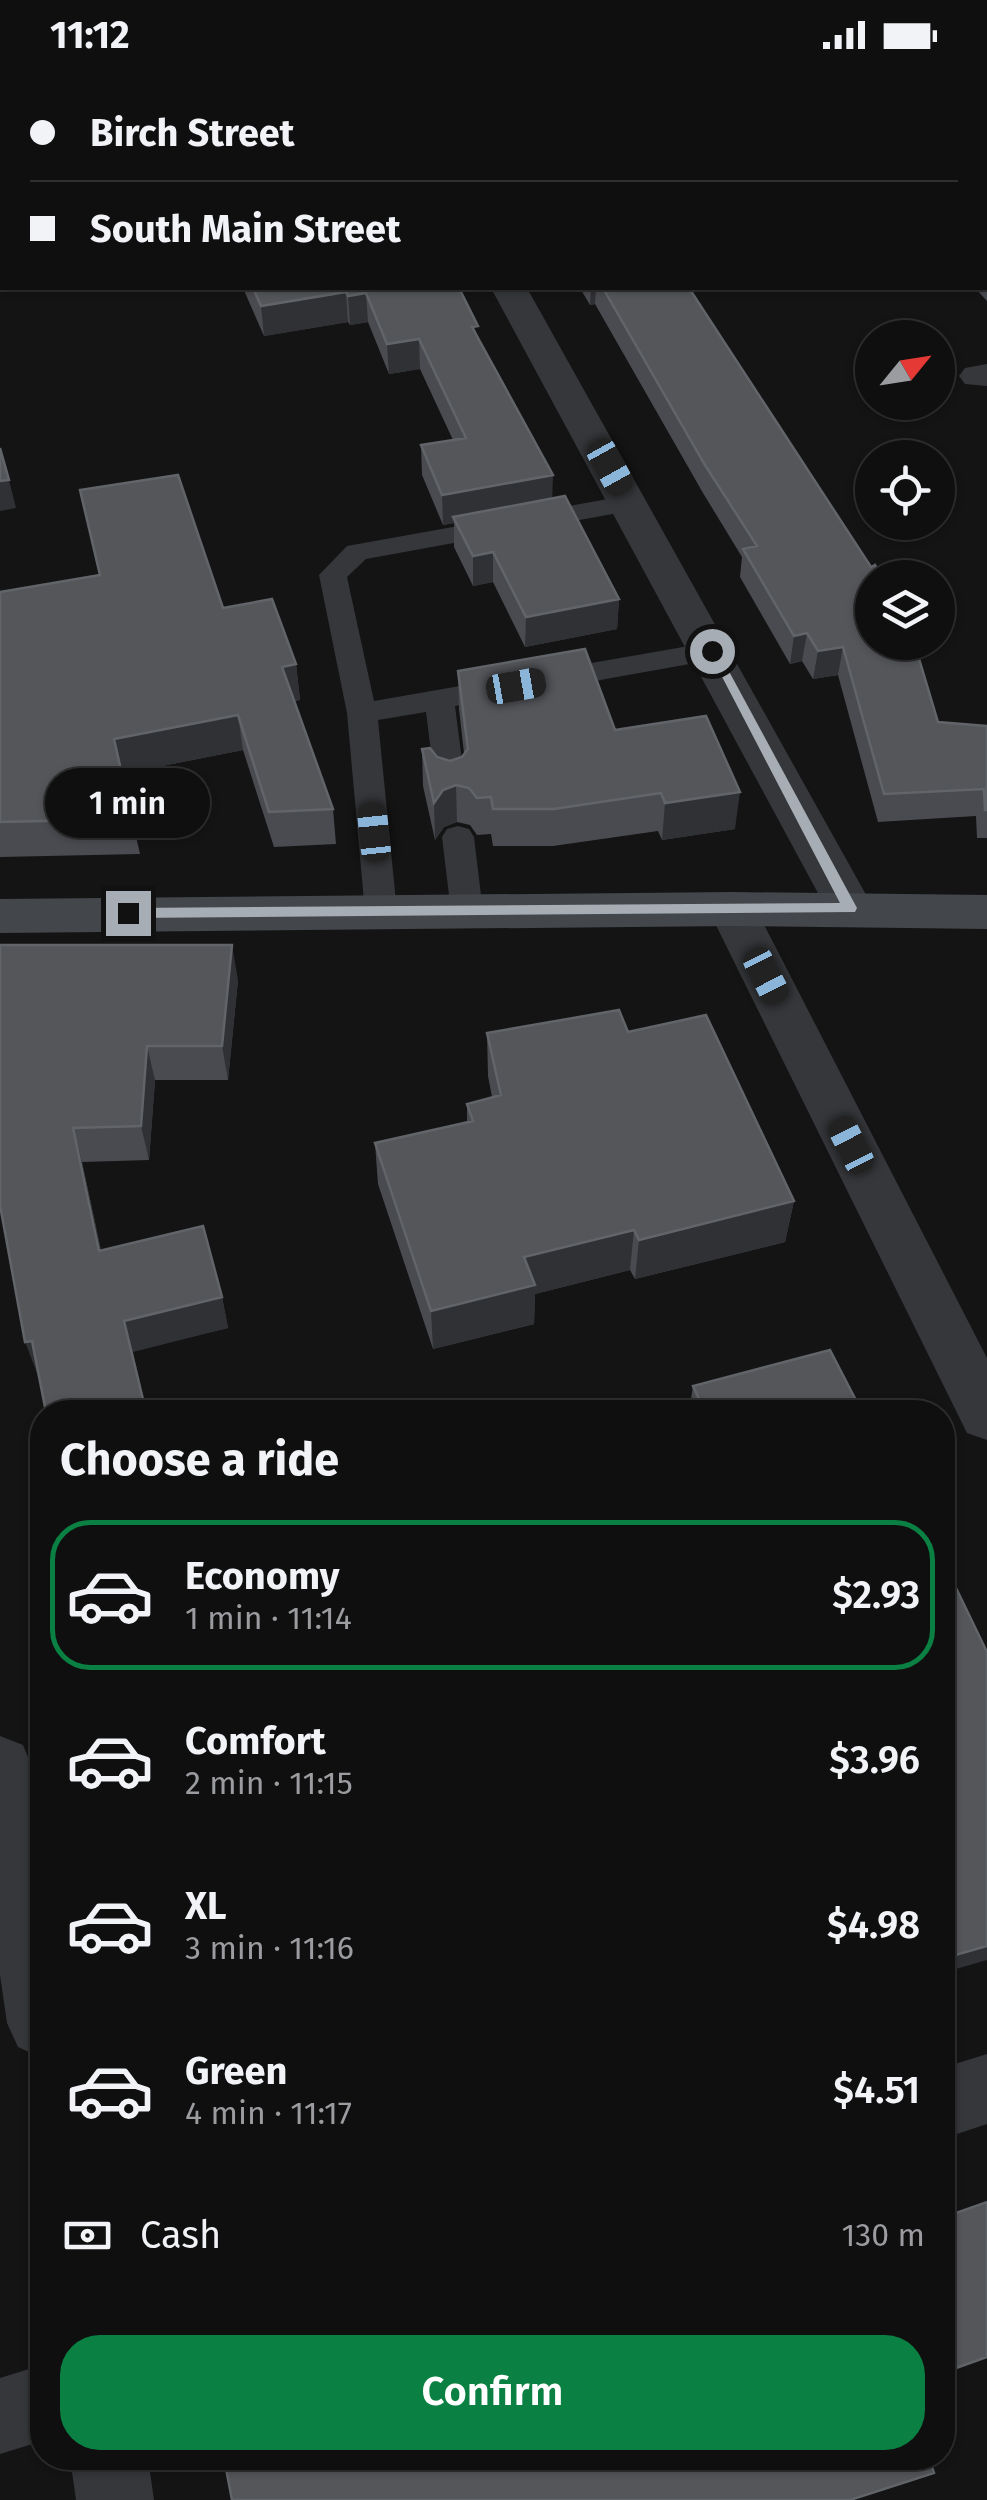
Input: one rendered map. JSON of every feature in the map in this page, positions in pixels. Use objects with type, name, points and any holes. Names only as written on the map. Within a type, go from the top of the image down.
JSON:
[{"type":"main road","points":[[0,916],[850,908],[987,912]]},
{"type":"street","points":[[509,290],[712,651],[850,908]]},
{"type":"street","points":[[732,909],[987,1414]]},
{"type":"street","points":[[0,1767],[30,1949]]},
{"type":"street","points":[[955,2100],[987,2089]]},
{"type":"street","points":[[0,2416],[30,2407]]},
{"type":"street","points":[[111,2470],[115,2500]]},
{"type":"lane","points":[[381,912],[362,713],[333,575],[358,552],[630,503]]},
{"type":"lane","points":[[362,713],[712,651]]},
{"type":"lane","points":[[438,700],[450,784]]},
{"type":"lane","points":[[458,837],[467,912]]},
{"type":"building","points":[[254,290],[460,290],[478,326],[472,327],[553,475],[442,495],[421,445],[466,438],[419,339],[387,344],[366,293],[348,296],[346,292],[261,306]]},
{"type":"building","points":[[604,290],[690,290],[866,560],[855,560],[855,660],[919,660],[938,722],[987,726],[987,810],[984,789],[884,794],[843,647],[818,651],[807,633],[794,636],[743,549],[757,546],[705,465]]},
{"type":"building","points":[[0,448],[9,480],[0,481]]},
{"type":"building","points":[[178,475],[223,608],[272,599],[296,664],[282,667],[333,809],[269,812],[238,715],[114,739],[132,819],[0,822],[0,592],[100,575],[80,490]]},
{"type":"building","points":[[565,496],[619,599],[526,617],[493,552],[473,556],[453,517]]},
{"type":"building","points":[[585,649],[615,730],[706,716],[740,792],[665,803],[661,793],[554,809],[493,809],[491,797],[477,798],[469,788],[456,785],[443,790],[434,803],[422,749],[430,748],[437,757],[450,761],[462,757],[468,749],[458,671]]},
{"type":"building","points":[[0,945],[232,945],[222,1046],[147,1046],[141,1126],[73,1128],[99,1251],[203,1226],[222,1297],[124,1321],[143,1400],[44,1400],[32,1341],[25,1342],[0,1205]]},
{"type":"building","points":[[619,1010],[628,1032],[706,1015],[794,1201],[639,1240],[634,1230],[524,1257],[535,1285],[431,1311],[375,1143],[473,1121],[467,1104],[501,1095],[487,1033]]},
{"type":"building","points":[[830,1350],[856,1400],[699,1400],[693,1386]]},
{"type":"building","points":[[955,1586],[987,1652],[987,1946],[955,1955]]},
{"type":"building","points":[[987,2202],[987,2357],[955,2368],[955,2213]]},
{"type":"building","points":[[226,2470],[934,2473],[850,2500],[232,2500]]},
{"type":"route","points":[[128,913],[850,908],[712,651]]}]
